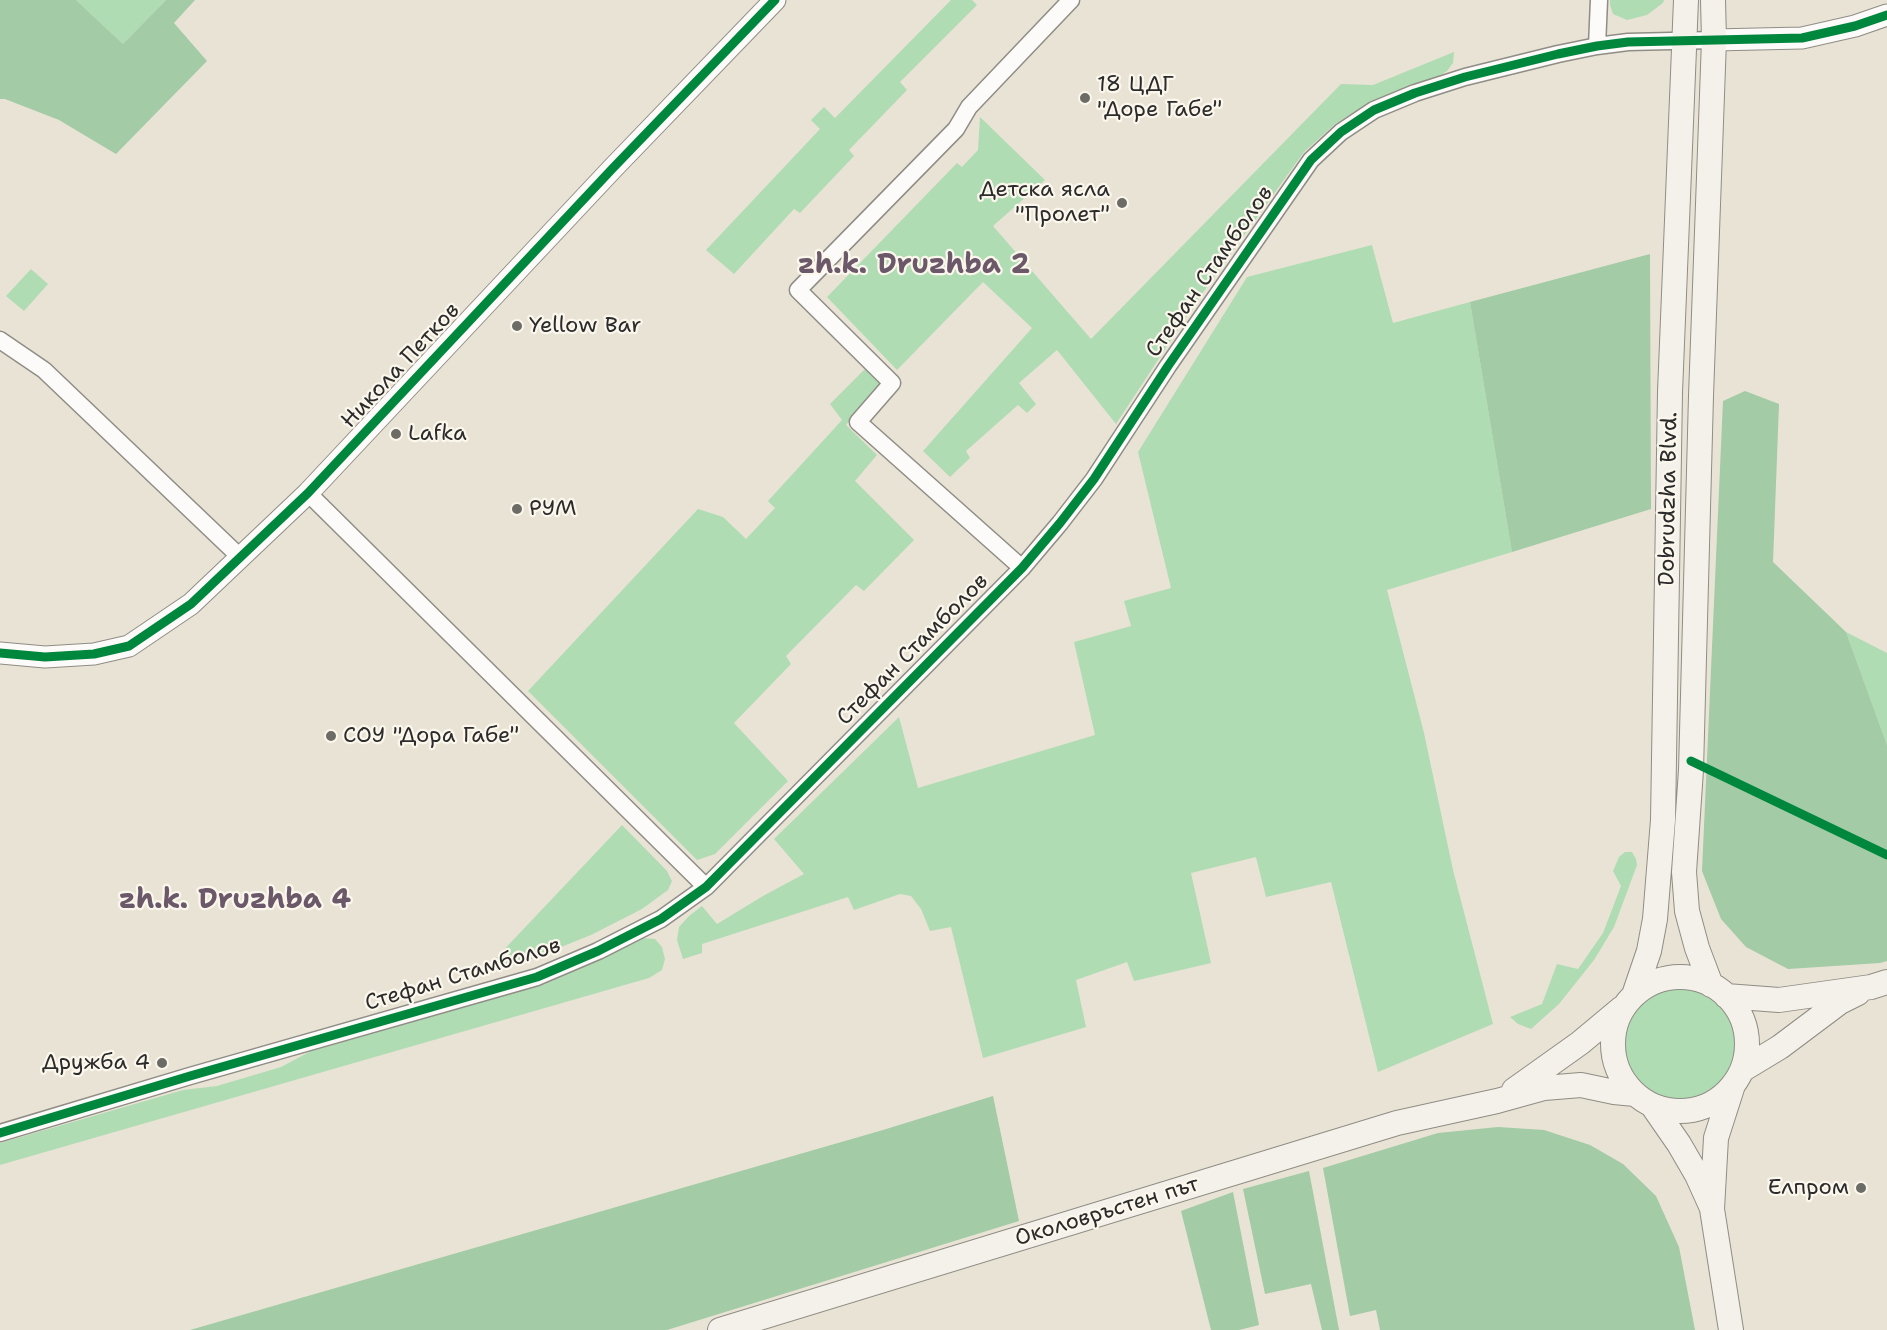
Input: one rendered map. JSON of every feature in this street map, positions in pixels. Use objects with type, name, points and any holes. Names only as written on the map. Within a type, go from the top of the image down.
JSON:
[{"type":"main road","name":"Dobrudzha Blvd.","points":[[1629,1000],[1648,951],[1655,919],[1663,820],[1670,392],[1686,0]]},
{"type":"main road","name":"Dobrudzha Blvd.","points":[[1713,0],[1714,40],[1691,770],[1684,872],[1687,911],[1697,948],[1719,991]]},
{"type":"main road","points":[[1712,1209],[1697,1174],[1679,1144],[1644,1100],[1626,1084],[1619,1072],[1614,1059],[1614,1031],[1618,1018],[1629,1000],[1651,984],[1671,978],[1685,977],[1698,980],[1719,991],[1779,1000],[1879,984]]},
{"type":"main road","points":[[1644,1100],[1666,1110],[1682,1111],[1697,1109],[1711,1103],[1724,1095],[1738,1076],[1840,1002],[1879,984]]},
{"type":"main road","points":[[1719,991],[1741,1017],[1745,1028],[1746,1053],[1716,1138],[1712,1209],[1731,1330]]},
{"type":"main road","name":"Околовръстен път","points":[[1497,1101],[1580,1043],[1629,1000]]},
{"type":"main road","name":"Околовръстен път","points":[[720,1330],[1397,1123],[1544,1088],[1581,1085],[1644,1100]]},
{"type":"street","points":[[1598,46],[1599,0]]},
{"type":"street","name":"Никола Петков","points":[[0,653],[45,657],[94,654],[129,645],[191,604],[308,493],[768,2]]},
{"type":"street","points":[[1022,568],[858,422],[892,383],[798,290],[956,129],[969,107],[1064,2]]},
{"type":"street","points":[[1714,40],[1802,38],[1855,26],[1887,15]]},
{"type":"street","name":"Стефан Стамболов","points":[[0,1133],[537,977],[598,951],[661,919],[706,888],[1022,568],[1094,479],[1168,366],[1311,160],[1341,132],[1374,110],[1415,93],[1558,54],[1628,42],[1714,40]]},
{"type":"street","points":[[0,340],[44,370],[240,557]]},
{"type":"street","points":[[308,493],[706,888]]},
{"type":"green space","points":[[0,0],[76,0],[123,44],[166,0],[195,0],[174,23],[207,61],[116,154],[59,120],[0,99]]},
{"type":"green space","points":[[76,0],[166,0],[123,44]]},
{"type":"green space","points":[[951,0],[972,0],[977,5],[900,82],[907,90],[849,150],[854,156],[800,213],[794,209],[734,274],[706,250],[820,129],[811,120],[824,107],[835,118]]},
{"type":"green space","points":[[1610,0],[1664,0],[1647,15],[1627,20],[1613,14]]},
{"type":"green space","points":[[1454,52],[1453,63],[1438,77],[1370,102],[1335,124],[1304,152],[1194,305],[1116,424],[1057,350],[1019,383],[1036,404],[1027,413],[1018,405],[966,451],[970,458],[950,477],[923,451],[1032,328],[983,282],[897,370],[827,297],[957,163],[962,167],[978,150],[980,117],[1045,180],[993,226],[1091,339],[1341,84],[1373,85]]},
{"type":"green space","points":[[1372,245],[1393,323],[1470,302],[1512,552],[1387,590],[1424,733],[1453,870],[1493,1024],[1378,1072],[1331,882],[1266,897],[1256,857],[1191,873],[1211,963],[1134,981],[1127,962],[1076,980],[1086,1027],[983,1058],[951,927],[930,931],[921,909],[911,896],[900,894],[854,910],[848,897],[702,944],[702,953],[683,959],[677,940],[679,927],[702,906],[717,924],[804,874],[774,839],[899,717],[918,788],[1095,735],[1074,642],[1131,626],[1124,601],[1171,588],[1138,452],[1247,277]]},
{"type":"green space","points":[[1650,254],[1651,509],[1512,552],[1470,302]]},
{"type":"green space","points":[[31,269],[48,284],[24,311],[6,296]]},
{"type":"green space","points":[[865,369],[880,384],[846,425],[877,455],[855,481],[914,540],[864,591],[856,585],[786,656],[791,664],[734,723],[788,781],[715,854],[697,860],[528,691],[698,509],[723,517],[746,539],[775,508],[768,501],[842,420],[830,404]]},
{"type":"green space","points":[[1745,391],[1779,404],[1773,562],[1846,632],[1887,745],[1887,961],[1880,963],[1788,969],[1746,947],[1721,919],[1702,871],[1723,401]]},
{"type":"green space","points":[[1846,632],[1887,653],[1887,745]]},
{"type":"green space","points":[[622,825],[667,871],[672,881],[668,890],[642,909],[591,935],[531,959],[479,976]]},
{"type":"green space","points":[[1625,852],[1632,852],[1637,865],[1614,927],[1594,960],[1559,1004],[1531,1029],[1518,1024],[1510,1017],[1542,1004],[1557,964],[1578,969],[1603,933],[1621,886],[1613,871],[1619,857]]},
{"type":"green space","points":[[642,938],[655,939],[662,947],[665,959],[662,970],[649,978],[0,1165],[0,1143],[183,1090],[217,1086],[281,1067],[311,1051],[545,984],[602,959]]},
{"type":"green space","points":[[1680,989],[1701,994],[1719,1006],[1731,1024],[1736,1045],[1731,1066],[1719,1084],[1701,1096],[1680,1101],[1659,1096],[1641,1084],[1629,1066],[1624,1045],[1629,1024],[1641,1006],[1659,994]]},
{"type":"green space","points":[[993,1096],[1019,1221],[667,1330],[190,1330],[883,1130]]},
{"type":"green space","points":[[1498,1127],[1544,1130],[1590,1145],[1623,1164],[1656,1196],[1679,1247],[1695,1330],[1380,1330],[1376,1310],[1350,1316],[1323,1168],[1438,1133]]},
{"type":"green space","points":[[1309,1171],[1339,1330],[1322,1330],[1311,1284],[1265,1294],[1243,1189]]},
{"type":"green space","points":[[1233,1192],[1259,1325],[1239,1330],[1211,1330],[1181,1211]]},
{"type":"cycle path","points":[[0,653],[45,657],[94,654],[129,646],[191,604],[308,493],[613,168],[775,0]]},
{"type":"cycle path","points":[[0,1133],[537,977],[598,951],[661,919],[706,887],[1022,568],[1094,479],[1168,366],[1311,160],[1341,132],[1374,110],[1415,93],[1465,77],[1597,46],[1628,42],[1802,38],[1855,26],[1887,15]]},
{"type":"cycle path","points":[[1691,761],[1887,855]]},
{"type":"place","name":"18 ЦДГ \"Доре Габе\"","points":[[1085,98]]},
{"type":"place","name":"Детска ясла \"Пролет\"","points":[[1122,203]]},
{"type":"place","name":"Yellow Bar","points":[[517,326]]},
{"type":"place","name":"Lafka","points":[[396,434]]},
{"type":"place","name":"РУМ","points":[[517,509]]},
{"type":"place","name":"СОУ \"Дора Габе\"","points":[[331,736]]},
{"type":"place","name":"Дружба 4","points":[[162,1063]]},
{"type":"place","name":"Елпром","points":[[1861,1188]]},
{"type":"district","name":"zh.k. Druzhba 2","points":[[914,266]]},
{"type":"district","name":"zh.k. Druzhba 4","points":[[235,901]]}]
